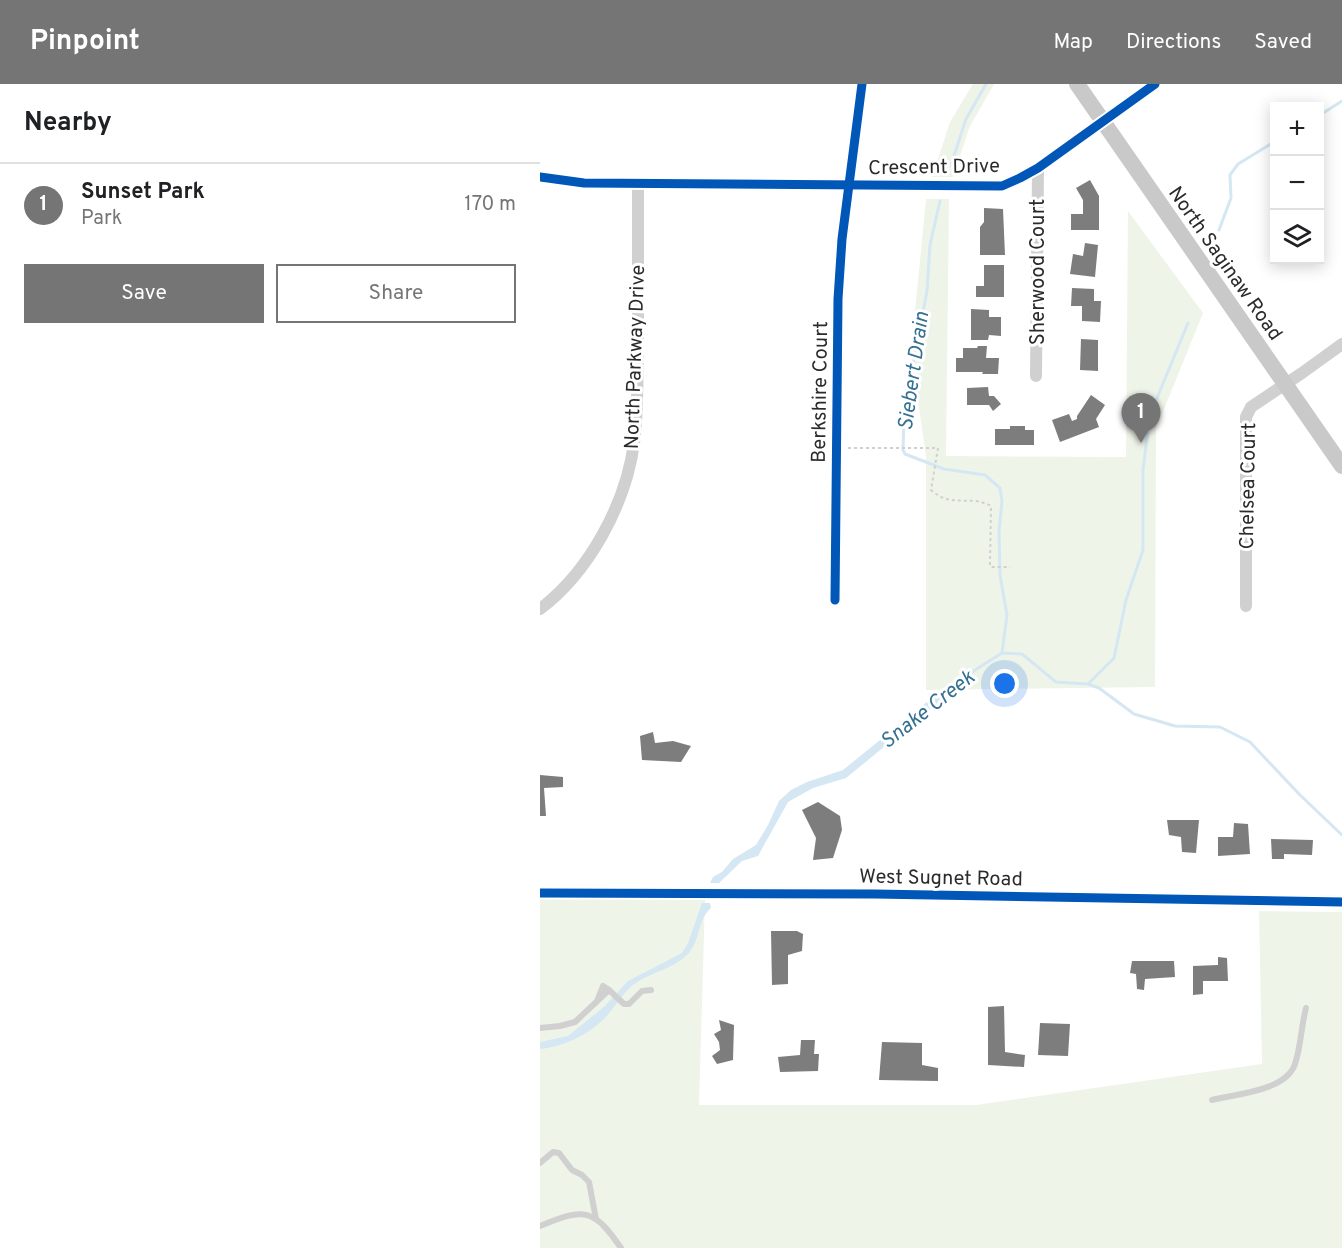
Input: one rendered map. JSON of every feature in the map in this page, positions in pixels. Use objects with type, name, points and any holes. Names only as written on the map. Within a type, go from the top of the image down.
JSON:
[{"type":"main road","name":"North Saginaw Road","points":[[1077,84],[1342,466]]},
{"type":"street","name":"Berkshire Court","points":[[835,600],[838,299],[842,239],[862,84]]},
{"type":"street","name":"Crescent Drive","points":[[540,177],[584,183],[1002,186],[1038,168],[1155,84]]},
{"type":"street","name":"Sherwood Court","points":[[1036,376],[1038,168]]},
{"type":"street","name":"North Parkway Drive","points":[[540,609],[558,596],[592,551],[618,505],[634,444],[637,385],[638,183]]},
{"type":"street","name":"Chelsea Court","points":[[1246,606],[1246,417],[1251,407],[1342,344]]},
{"type":"street","name":"West Sugnet Road","points":[[540,893],[874,894],[1342,902]]},
{"type":"lane","points":[[540,1028],[575,1022],[597,1001],[603,986],[621,1001],[629,1004],[642,991],[651,990]]},
{"type":"lane","points":[[1212,1100],[1274,1085],[1283,1081],[1294,1071],[1306,1008]]},
{"type":"lane","points":[[540,1163],[553,1152],[559,1153],[573,1170],[582,1175],[589,1182],[592,1190],[596,1219]]},
{"type":"lane","points":[[540,1226],[570,1214],[584,1214],[596,1219],[621,1248]]},
{"type":"path","points":[[837,447],[938,448],[931,490],[940,499],[982,501],[991,506],[990,565],[1010,567]]},
{"type":"shaded area","points":[[973,84],[994,84],[970,126],[953,177],[932,177],[950,122]]},
{"type":"shaded area","points":[[926,199],[949,199],[946,456],[1126,457],[1128,211],[1203,313],[1156,429],[1155,687],[926,690],[926,456],[911,353]]},
{"type":"shaded area","points":[[540,899],[705,899],[699,1105],[976,1105],[1262,1064],[1259,911],[1342,912],[1342,1248],[540,1248]]},
{"type":"water","points":[[938,693],[944,698],[846,778],[813,788],[788,802],[758,856],[742,861],[719,883],[710,883],[713,877],[722,872],[733,859],[756,845],[779,801],[791,790],[843,770]]},
{"type":"water","points":[[702,903],[710,903],[711,908],[704,918],[689,953],[669,967],[633,985],[606,1017],[592,1029],[558,1046],[540,1049],[540,1042],[568,1036],[605,1006],[628,981],[682,953],[688,943]]},
{"type":"building","points":[[1090,180],[1099,196],[1099,230],[1071,230],[1071,214],[1083,214],[1083,200],[1076,188]]},
{"type":"building","points":[[984,208],[1003,209],[1005,255],[980,255],[980,227],[984,222]]},
{"type":"building","points":[[1085,243],[1098,245],[1095,277],[1070,274],[1073,254],[1083,256]]},
{"type":"building","points":[[984,265],[1004,265],[1004,297],[976,297],[976,286],[984,286]]},
{"type":"building","points":[[1072,288],[1094,289],[1094,301],[1101,301],[1100,322],[1082,321],[1082,306],[1071,306]]},
{"type":"building","points":[[971,309],[989,310],[989,317],[1001,317],[1001,336],[989,335],[988,340],[971,340]]},
{"type":"building","points":[[1081,339],[1098,340],[1098,371],[1080,370]]},
{"type":"building","points":[[987,346],[986,358],[999,358],[998,374],[956,372],[956,358],[963,358],[963,348],[977,348]]},
{"type":"building","points":[[988,387],[989,396],[994,396],[1001,404],[993,411],[989,405],[967,405],[967,388]]},
{"type":"building","points":[[1091,395],[1105,405],[1096,419],[1099,427],[1060,442],[1052,420],[1069,414],[1072,421],[1077,419]]},
{"type":"building","points":[[1010,426],[1025,426],[1025,430],[1034,430],[1034,445],[995,445],[995,429],[1010,429]]},
{"type":"building","points":[[653,732],[655,743],[673,741],[691,746],[681,762],[642,760],[640,736]]},
{"type":"building","points":[[540,775],[563,777],[563,787],[544,788],[546,816],[540,816]]},
{"type":"building","points":[[818,802],[840,816],[842,830],[833,858],[813,860],[816,838],[802,810]]},
{"type":"building","points":[[1167,820],[1199,820],[1196,853],[1182,852],[1181,837],[1169,835]]},
{"type":"building","points":[[1234,823],[1248,824],[1250,854],[1218,856],[1218,837],[1233,837]]},
{"type":"building","points":[[1271,839],[1313,840],[1312,855],[1284,854],[1284,859],[1272,859]]},
{"type":"building","points":[[771,931],[797,931],[803,934],[802,951],[788,955],[788,984],[772,985]]},
{"type":"building","points":[[1218,957],[1227,958],[1228,981],[1203,981],[1203,994],[1193,995],[1193,966],[1218,965]]},
{"type":"building","points":[[1132,961],[1174,961],[1175,977],[1145,979],[1144,990],[1137,989],[1136,974],[1130,973]]},
{"type":"building","points":[[1004,1006],[1005,1052],[1025,1055],[1024,1067],[988,1065],[988,1007]]},
{"type":"building","points":[[719,1020],[734,1025],[733,1060],[717,1064],[712,1056],[720,1050],[719,1042],[714,1034],[721,1030]]},
{"type":"building","points":[[1040,1023],[1070,1024],[1068,1056],[1038,1055]]},
{"type":"building","points":[[801,1040],[815,1040],[814,1054],[819,1054],[818,1071],[780,1072],[778,1057],[800,1055]]},
{"type":"building","points":[[882,1042],[922,1043],[922,1065],[938,1068],[938,1081],[879,1080]]},
{"type":"waterway","name":"Siebert Drain","points":[[951,165],[966,119],[986,84]]},
{"type":"waterway","points":[[1324,112],[1342,101]]},
{"type":"waterway","points":[[1219,230],[1231,198],[1230,175],[1238,164],[1270,144]]},
{"type":"waterway","name":"Siebert Drain","points":[[940,201],[930,245],[927,291],[904,412],[903,450],[905,454],[944,469],[985,475],[1000,488],[1002,501],[999,531],[1000,575],[1007,615],[1002,653]]},
{"type":"waterway","points":[[1088,684],[1114,658],[1126,600],[1143,550],[1143,469],[1150,415],[1188,323]]},
{"type":"waterway","name":"Snake Creek","points":[[939,698],[975,670],[1002,653],[1022,654],[1056,682],[1088,684],[1099,688],[1134,714],[1175,726],[1220,727],[1250,742],[1342,835]]},
{"type":"cycle path","points":[[835,600],[838,299],[842,239],[862,84]]},
{"type":"cycle path","points":[[540,177],[584,183],[1002,186],[1038,168],[1155,84]]},
{"type":"cycle path","points":[[540,893],[875,894],[1342,902]]},
{"type":"place","name":"Sunset Park","points":[[1141,443]]}]
